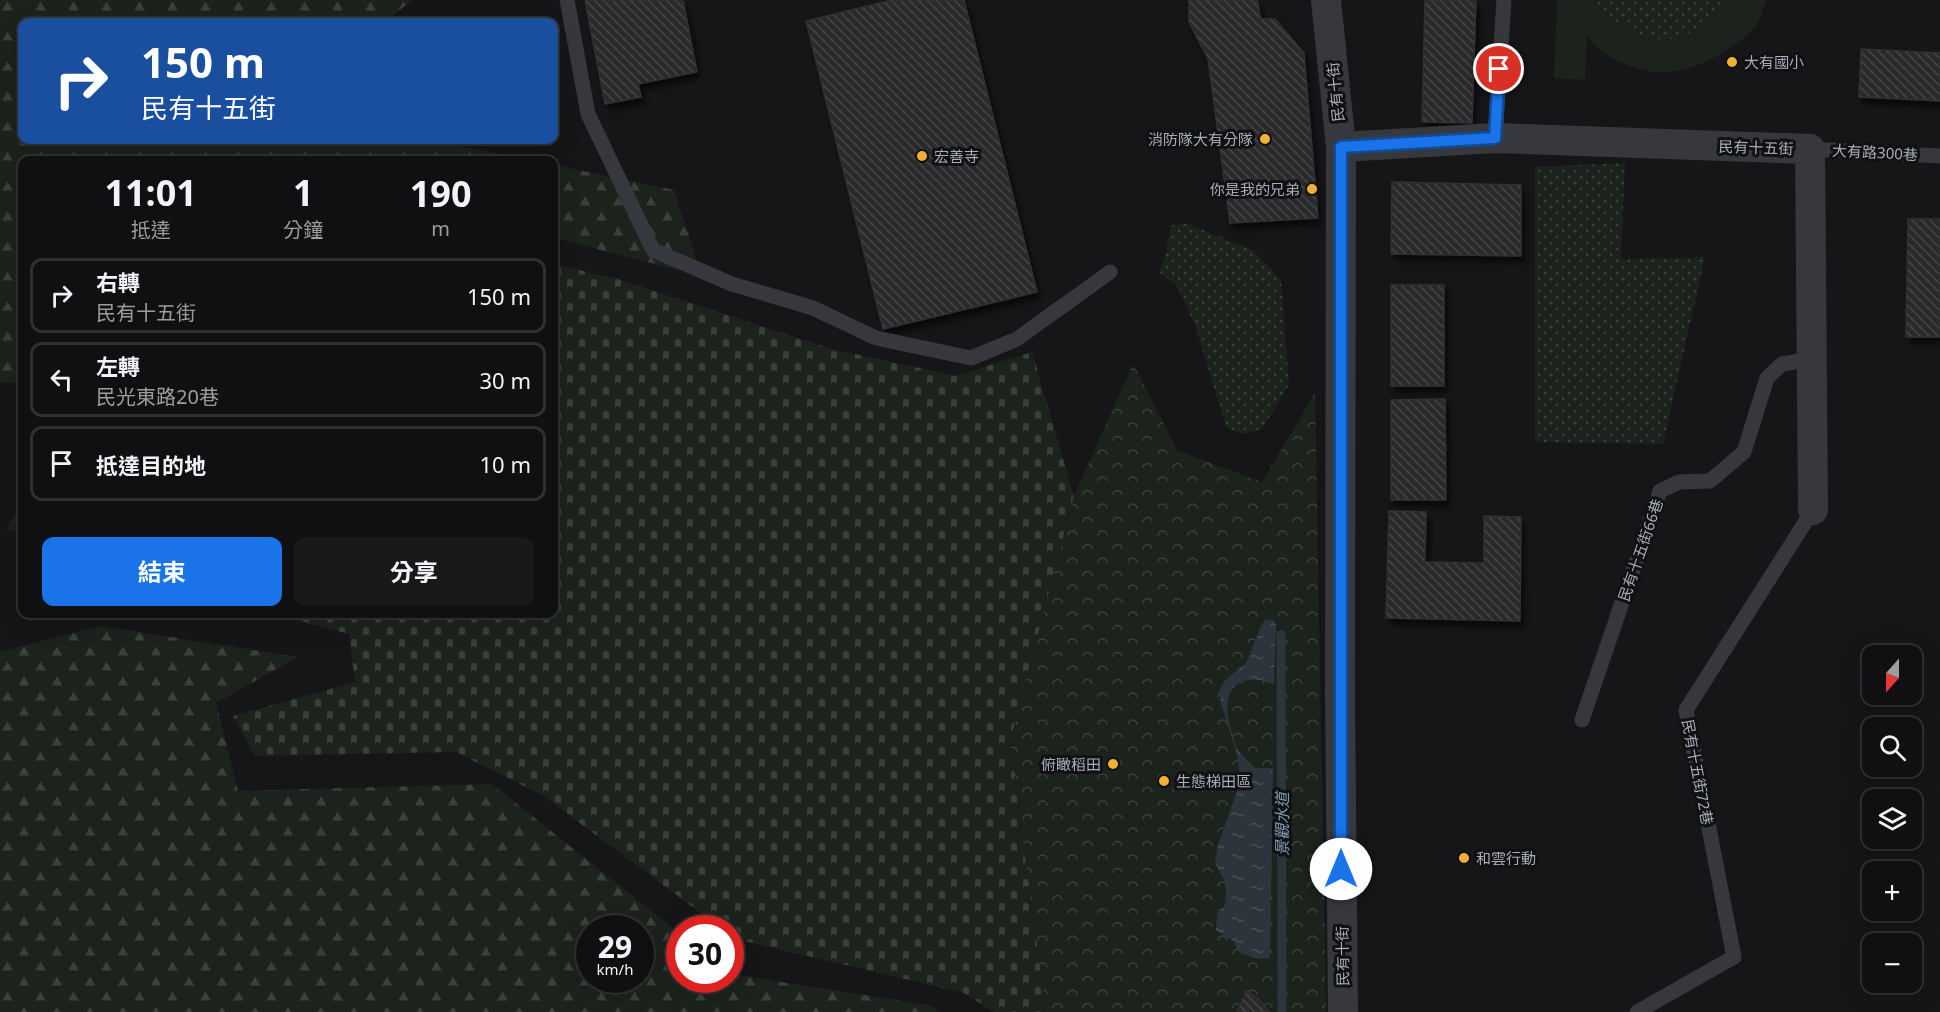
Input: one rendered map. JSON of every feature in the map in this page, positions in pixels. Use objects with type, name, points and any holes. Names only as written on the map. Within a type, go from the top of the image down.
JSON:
[{"type":"street","name":"民有十街","points":[[1326,0],[1341,147],[1340,684],[1343,1012]]},
{"type":"street","name":"民有十五街","points":[[1341,147],[1495,138],[1810,148],[1813,510]]},
{"type":"lane","points":[[567,0],[588,114],[654,250],[732,284],[813,308],[876,338],[971,358],[1017,339],[1110,272]]},
{"type":"lane","points":[[1495,138],[1504,0]]},
{"type":"lane","name":"大有路300巷","points":[[1810,148],[1940,156]]},
{"type":"lane","name":"民有十五街66巷","points":[[1582,720],[1660,491],[1679,482],[1710,482],[1744,452],[1767,378],[1782,364],[1812,359]]},
{"type":"lane","name":"民有十五街72巷","points":[[1638,1012],[1734,957],[1686,710],[1813,510]]},
{"type":"green space","points":[[0,0],[412,0],[390,18],[18,18],[18,144],[451,144],[510,156],[18,156],[18,384],[0,382]]},
{"type":"green space","points":[[1557,0],[1597,0],[1604,12],[1626,29],[1660,40],[1671,39],[1694,31],[1718,13],[1727,0],[1767,0],[1758,23],[1744,38],[1708,61],[1680,70],[1654,72],[1630,66],[1604,53],[1587,36],[1585,80],[1554,78]]},
{"type":"green space","points":[[1597,0],[1727,0],[1718,13],[1694,31],[1671,39],[1660,40],[1626,29],[1604,12]]},
{"type":"green space","points":[[1625,163],[1621,259],[1705,257],[1663,444],[1535,442],[1535,167]]},
{"type":"green space","points":[[558,166],[674,190],[702,276],[558,239]]},
{"type":"green space","points":[[1188,224],[1253,250],[1281,280],[1289,385],[1262,429],[1240,434],[1226,427],[1195,325],[1177,286],[1159,272],[1165,257],[1171,225]]},
{"type":"green space","points":[[558,265],[621,280],[828,348],[955,376],[1032,352],[1074,496],[1010,742],[1046,1012],[994,1012],[964,993],[744,941],[744,915],[704,915],[542,795],[456,752],[255,756],[233,716],[355,682],[349,634],[288,618],[558,618]]},
{"type":"green space","points":[[1133,364],[1178,451],[1262,482],[1315,393],[1326,1012],[1046,1012],[1010,742],[1074,496]]},
{"type":"green space","points":[[18,509],[18,532],[6,530]]},
{"type":"green space","points":[[100,626],[298,657],[216,703],[238,791],[492,784],[666,923],[666,993],[744,993],[744,976],[928,1005],[941,1012],[0,1012],[0,652]]},
{"type":"water","points":[[1266,620],[1273,620],[1276,625],[1274,684],[1248,680],[1239,683],[1232,689],[1227,707],[1228,719],[1238,750],[1255,768],[1273,768],[1270,959],[1254,958],[1239,952],[1233,941],[1216,930],[1217,916],[1225,905],[1226,891],[1224,880],[1215,863],[1218,845],[1241,780],[1236,750],[1219,691],[1224,681],[1246,663],[1262,624]]},
{"type":"building","points":[[585,0],[683,0],[697,72],[638,84],[641,97],[605,104]]},
{"type":"building","name":"宏善寺","points":[[892,0],[964,0],[1037,292],[883,329],[806,21]]},
{"type":"building","name":"消防隊大有分隊","points":[[1189,0],[1257,0],[1261,19],[1275,19],[1304,53],[1318,218],[1230,223],[1208,59],[1189,22]]},
{"type":"building","points":[[1425,0],[1476,0],[1472,123],[1422,122]]},
{"type":"building","points":[[1861,49],[1940,53],[1940,101],[1859,97]]},
{"type":"building","points":[[1392,182],[1521,185],[1521,256],[1391,254]]},
{"type":"building","points":[[1908,219],[1940,219],[1940,337],[1906,337]]},
{"type":"building","points":[[1391,285],[1444,285],[1444,386],[1391,386]]},
{"type":"building","points":[[1445,399],[1446,500],[1391,500],[1391,400]]},
{"type":"building","points":[[1389,511],[1426,512],[1425,562],[1484,563],[1484,516],[1521,517],[1520,621],[1386,618]]},
{"type":"building","points":[[1246,991],[1259,999],[1270,1012],[1237,1012]]},
{"type":"waterway","name":"景觀水道","points":[[1281,635],[1282,1012]]},
{"type":"place","name":"大有國小","points":[[1732,62]]},
{"type":"place","name":"消防隊大有分隊","points":[[1265,139]]},
{"type":"place","name":"宏善寺","points":[[922,156]]},
{"type":"place","name":"你是我的兄弟","points":[[1312,189]]},
{"type":"place","name":"俯瞰稻田","points":[[1113,764]]},
{"type":"place","name":"生態梯田區","points":[[1164,781]]},
{"type":"place","name":"和雲行動","points":[[1464,858]]},
{"type":"route","points":[[1341,869],[1341,147],[1495,138],[1499,69]]}]
